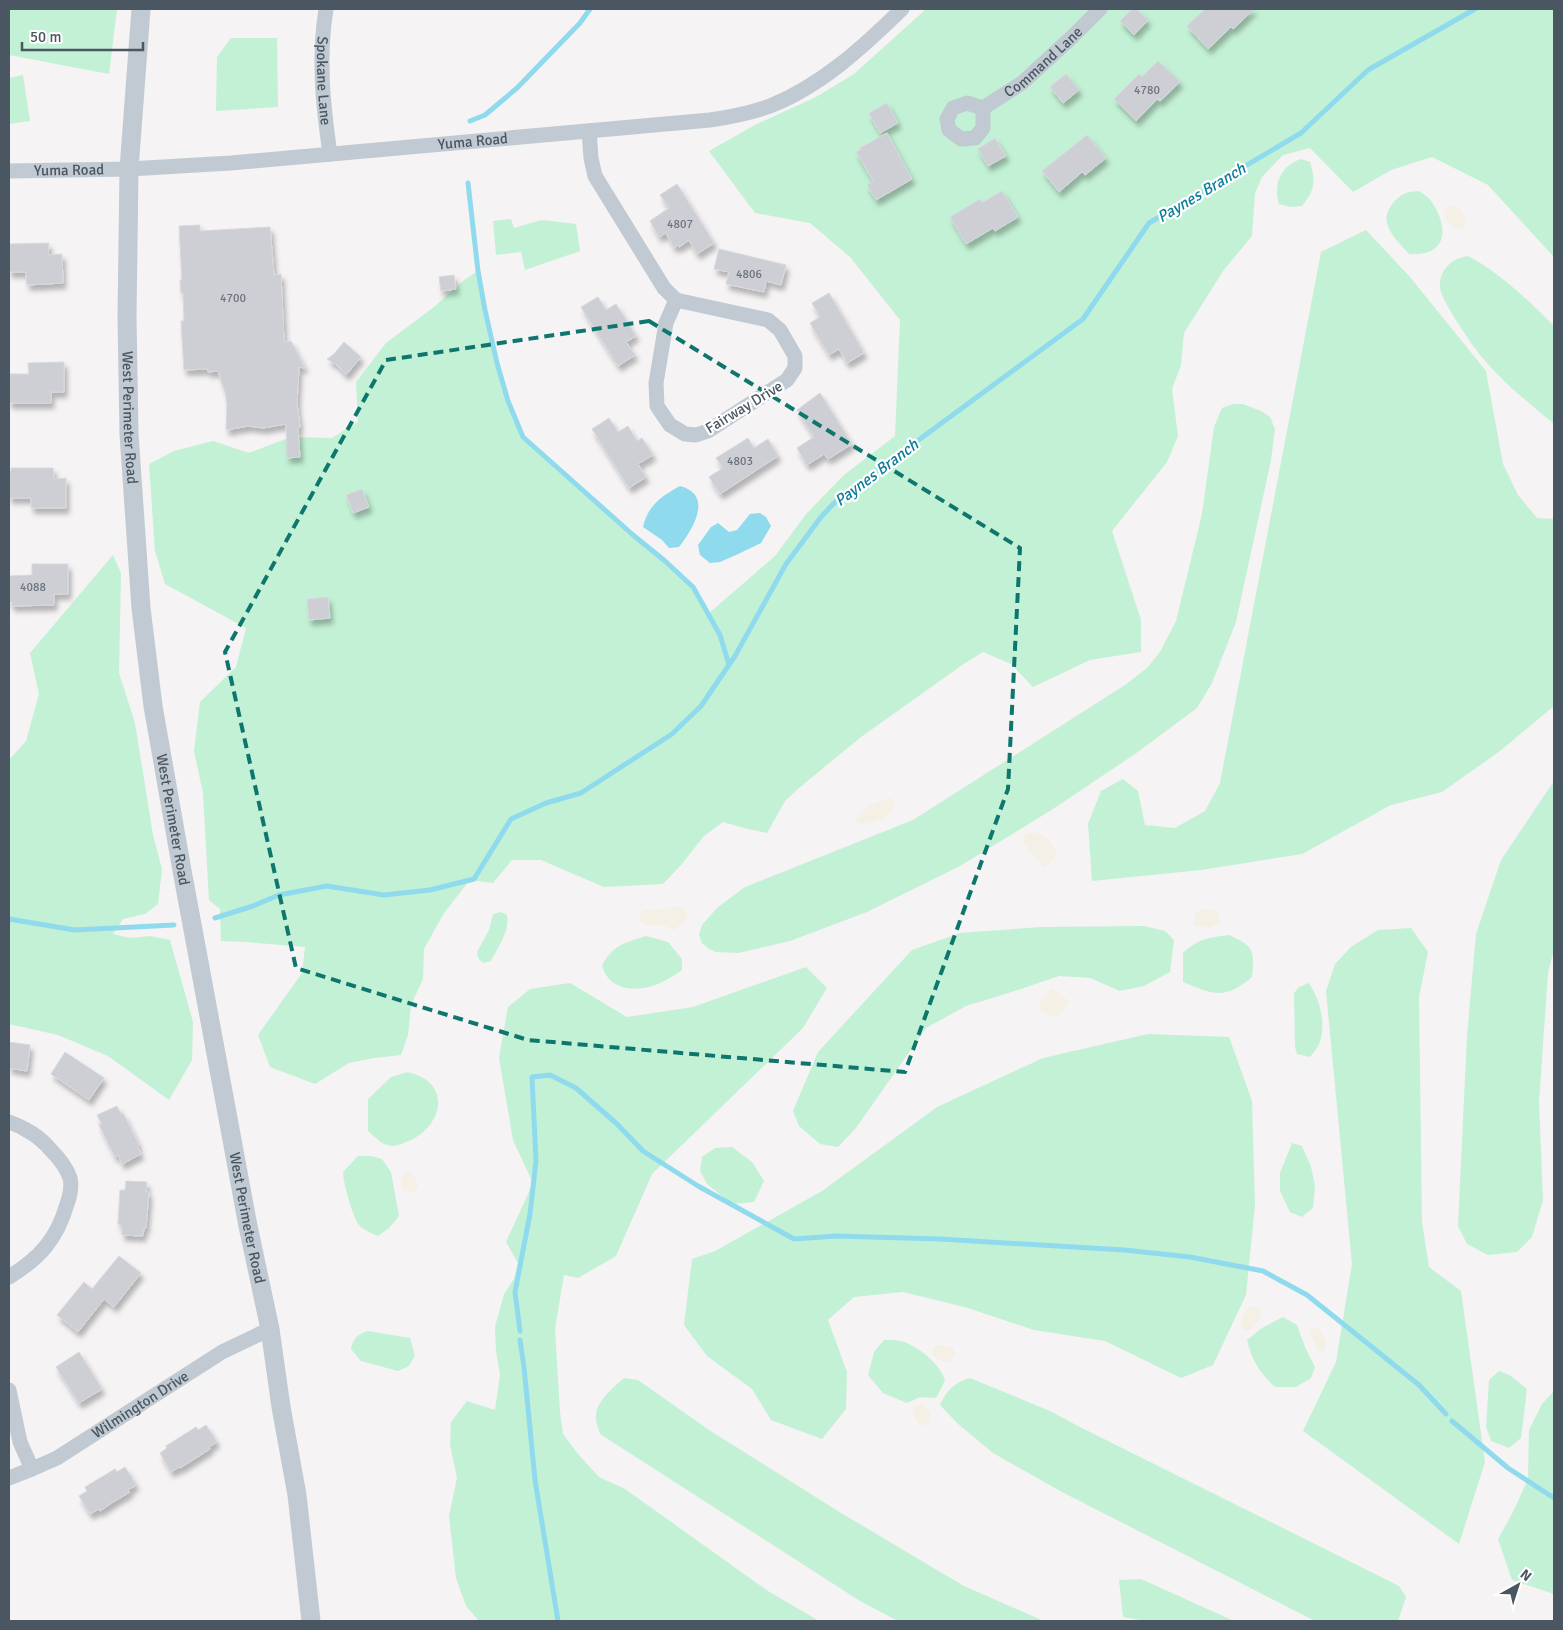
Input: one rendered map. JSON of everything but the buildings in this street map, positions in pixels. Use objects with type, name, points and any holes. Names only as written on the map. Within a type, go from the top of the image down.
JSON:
[{"type":"street","name":"West Perimeter Road","points":[[141,9],[129,169],[126,317],[134,530],[145,647],[153,706],[182,866],[248,1226],[270,1329],[281,1407],[297,1495],[311,1621]]},
{"type":"street","name":"Spokane Lane","points":[[326,9],[321,47],[321,68],[323,109],[330,154]]},
{"type":"street","name":"Yuma Road","points":[[9,171],[129,169],[231,163],[710,120],[744,114],[770,106],[815,82],[864,44],[902,9]]},
{"type":"street","name":"Command Lane","points":[[983,108],[1022,83],[1100,9]]},
{"type":"street","points":[[590,131],[590,158],[595,176],[664,288],[676,300]]},
{"type":"street","name":"Fairway Drive","points":[[676,300],[768,320],[780,330],[795,356],[795,368],[787,380],[702,433],[696,435],[685,434],[670,425],[658,406],[656,383],[666,323],[676,300]]},
{"type":"street","points":[[9,1122],[44,1142],[61,1161],[70,1179],[69,1198],[61,1224],[44,1251],[9,1277]]},
{"type":"street","name":"Wilmington Drive","points":[[9,1478],[32,1469],[75,1447],[175,1380],[222,1352],[270,1329]]},
{"type":"street","points":[[9,1390],[20,1442],[32,1469]]},
{"type":"highlighted area","points":[[649,321],[1020,548],[1008,789],[905,1072],[528,1040],[296,968],[225,652],[386,360]]},
{"type":"green space","points":[[9,9],[117,9],[109,74],[9,55]]},
{"type":"green space","points":[[926,9],[1554,9],[1554,257],[1488,185],[1432,157],[1391,170],[1353,192],[1310,148],[1283,155],[1262,177],[1255,193],[1252,236],[1223,271],[1184,333],[1181,365],[1172,389],[1178,436],[1167,462],[1112,531],[1141,620],[1141,652],[1090,660],[1033,687],[1011,664],[983,652],[861,737],[799,788],[785,801],[767,833],[723,822],[704,836],[663,884],[604,887],[541,860],[512,860],[493,883],[470,880],[444,913],[424,949],[423,979],[411,1005],[408,1035],[401,1055],[349,1063],[315,1084],[270,1067],[258,1035],[302,973],[305,947],[221,941],[220,909],[209,900],[203,793],[194,751],[200,702],[236,667],[246,628],[165,584],[155,551],[149,464],[174,451],[213,441],[249,453],[291,437],[332,438],[358,422],[356,382],[386,343],[434,307],[464,280],[478,271],[497,363],[508,401],[523,437],[693,587],[708,614],[775,556],[807,513],[844,475],[895,436],[900,320],[850,257],[810,223],[755,213],[709,151],[755,125],[816,97],[854,74]]},
{"type":"green space","points":[[231,38],[277,38],[278,107],[216,111],[217,57]]},
{"type":"green space","points":[[23,75],[30,121],[9,124],[9,78]]},
{"type":"green space","points":[[1301,159],[1310,162],[1312,169],[1314,180],[1310,195],[1302,206],[1290,207],[1279,204],[1277,190],[1280,177],[1288,166]]},
{"type":"green space","points":[[1419,191],[1429,198],[1437,211],[1441,221],[1441,239],[1438,246],[1431,251],[1422,254],[1409,254],[1390,231],[1386,218],[1391,206],[1401,196],[1407,192]]},
{"type":"green space","points":[[511,219],[514,228],[541,220],[576,224],[580,251],[525,270],[521,252],[496,255],[493,221]]},
{"type":"green space","points":[[1366,230],[1410,277],[1486,371],[1503,464],[1518,495],[1537,518],[1554,519],[1554,706],[1500,751],[1442,792],[1391,805],[1302,854],[1201,870],[1092,881],[1088,824],[1101,791],[1123,779],[1138,791],[1145,825],[1175,828],[1205,811],[1220,783],[1321,252]]},
{"type":"green space","points":[[1468,256],[1502,279],[1554,326],[1554,424],[1489,366],[1464,332],[1445,301],[1440,287],[1444,270],[1457,259]]},
{"type":"green space","points":[[1233,404],[1243,404],[1261,411],[1270,417],[1275,429],[1271,460],[1236,622],[1212,683],[1197,708],[1135,754],[1053,809],[960,866],[867,912],[790,941],[738,953],[716,952],[702,943],[699,934],[702,925],[718,907],[745,887],[913,820],[1125,685],[1147,668],[1160,652],[1176,621],[1202,514],[1214,427],[1222,408]]},
{"type":"green space","points":[[113,555],[121,573],[119,673],[135,723],[153,835],[162,869],[158,904],[145,914],[123,919],[113,934],[130,938],[150,936],[170,940],[193,1022],[192,1060],[169,1100],[108,1056],[58,1035],[9,1024],[9,760],[26,741],[39,694],[30,653]]},
{"type":"green space","points":[[1554,781],[1554,949],[1548,973],[1539,1102],[1543,1200],[1532,1237],[1517,1252],[1488,1255],[1467,1244],[1458,1226],[1467,1036],[1476,934],[1501,860]]},
{"type":"green space","points":[[501,912],[507,915],[505,933],[491,961],[483,963],[478,958],[477,952],[489,930],[493,914]]},
{"type":"green space","points":[[1144,926],[1165,931],[1174,940],[1170,972],[1144,986],[1120,991],[1090,978],[1059,976],[966,1006],[926,1028],[856,1128],[838,1147],[820,1144],[799,1126],[793,1111],[818,1052],[912,950],[960,933],[1041,927]]},
{"type":"green space","points":[[1411,928],[1428,952],[1419,997],[1422,1222],[1429,1267],[1461,1291],[1485,1462],[1459,1544],[1303,1431],[1336,1362],[1352,1264],[1326,991],[1335,964],[1351,947],[1378,930]]},
{"type":"green space","points":[[1229,935],[1243,942],[1251,950],[1253,961],[1252,977],[1234,989],[1219,993],[1203,990],[1183,982],[1183,953],[1204,939]]},
{"type":"green space","points":[[646,936],[668,942],[682,959],[682,970],[656,985],[637,989],[618,985],[610,980],[602,966],[610,953],[620,946]]},
{"type":"green space","points":[[806,967],[827,988],[803,1028],[652,1174],[616,1256],[578,1278],[564,1275],[555,1329],[563,1434],[578,1454],[599,1477],[625,1489],[768,1591],[819,1621],[479,1621],[466,1606],[456,1578],[449,1516],[457,1478],[450,1445],[451,1422],[467,1401],[495,1410],[500,1375],[495,1327],[504,1294],[514,1279],[518,1263],[506,1242],[533,1183],[513,1140],[499,1058],[508,1007],[530,989],[570,983],[627,1017],[693,1007]]},
{"type":"green space","points":[[1309,983],[1319,1005],[1322,1020],[1319,1044],[1310,1057],[1297,1054],[1295,1047],[1294,993],[1299,987]]},
{"type":"green space","points":[[1148,1034],[1229,1037],[1252,1101],[1255,1205],[1246,1295],[1213,1365],[1181,1378],[1105,1341],[1034,1330],[968,1308],[903,1292],[854,1297],[828,1320],[847,1372],[846,1409],[822,1439],[771,1420],[752,1389],[707,1356],[684,1325],[692,1259],[715,1251],[822,1191],[937,1107],[1043,1058]]},
{"type":"green space","points":[[408,1072],[426,1079],[432,1085],[437,1096],[438,1105],[436,1113],[428,1128],[414,1139],[399,1145],[388,1145],[368,1131],[368,1099],[391,1077]]},
{"type":"green space","points":[[1292,1143],[1302,1146],[1311,1167],[1315,1186],[1313,1208],[1302,1217],[1290,1212],[1280,1191],[1280,1173]]},
{"type":"green space","points":[[732,1147],[752,1162],[764,1181],[754,1202],[732,1204],[707,1184],[700,1171],[702,1157],[715,1148]]},
{"type":"green space","points":[[358,1156],[371,1156],[382,1159],[391,1172],[399,1216],[389,1228],[378,1236],[366,1231],[357,1222],[343,1177],[343,1172]]},
{"type":"green space","points":[[1283,1317],[1297,1325],[1315,1367],[1311,1378],[1296,1387],[1275,1387],[1257,1366],[1247,1340],[1262,1328]]},
{"type":"green space","points":[[368,1331],[410,1338],[415,1356],[409,1366],[398,1371],[361,1361],[351,1349],[356,1337]]},
{"type":"green space","points":[[884,1340],[910,1344],[935,1363],[945,1381],[936,1398],[920,1397],[907,1403],[883,1393],[868,1375],[874,1352]]},
{"type":"green space","points":[[1499,1371],[1511,1376],[1527,1389],[1521,1438],[1509,1448],[1491,1441],[1486,1426],[1489,1380]]},
{"type":"green space","points":[[624,1378],[638,1380],[709,1430],[841,1513],[964,1586],[1044,1621],[898,1621],[860,1601],[600,1434],[596,1422],[598,1406]]},
{"type":"green space","points":[[970,1378],[1050,1411],[1399,1586],[1406,1597],[1398,1621],[1315,1621],[1062,1492],[993,1453],[957,1423],[940,1405],[952,1387]]},
{"type":"green space","points":[[1554,1391],[1554,1594],[1512,1580],[1498,1539],[1528,1479],[1529,1430],[1542,1404]]},
{"type":"green space","points":[[1141,1579],[1234,1621],[1146,1621],[1123,1617],[1119,1580]]},
{"type":"sand","points":[[1453,206],[1461,210],[1466,220],[1463,228],[1451,225],[1444,215],[1445,209]]},
{"type":"sand","points":[[890,798],[895,803],[892,812],[879,820],[869,823],[864,824],[855,821],[865,808]]},
{"type":"sand","points":[[1034,832],[1045,837],[1057,852],[1053,860],[1045,867],[1022,841],[1026,834]]},
{"type":"sand","points":[[679,906],[685,909],[688,919],[674,930],[662,925],[645,925],[639,919],[643,910],[662,910]]},
{"type":"sand","points":[[1203,909],[1210,909],[1219,913],[1220,922],[1207,928],[1194,924],[1195,914]]},
{"type":"sand","points":[[1052,989],[1069,1002],[1056,1018],[1041,1011],[1040,1001]]},
{"type":"sand","points":[[404,1173],[411,1174],[416,1179],[418,1185],[414,1192],[407,1193],[401,1188],[401,1180]]},
{"type":"sand","points":[[1251,1306],[1259,1308],[1260,1318],[1253,1328],[1244,1331],[1240,1324],[1245,1311]]},
{"type":"sand","points":[[1318,1328],[1327,1342],[1323,1352],[1317,1350],[1309,1329]]},
{"type":"sand","points":[[943,1345],[953,1348],[955,1355],[950,1361],[940,1360],[932,1353],[934,1346]]},
{"type":"sand","points":[[922,1403],[930,1413],[930,1422],[923,1426],[916,1420],[912,1409]]},
{"type":"water","points":[[680,486],[690,490],[696,497],[698,513],[690,531],[679,547],[669,548],[662,540],[643,527],[652,507]]},
{"type":"water","points":[[760,513],[766,517],[771,526],[761,543],[720,562],[710,563],[700,555],[698,545],[711,527],[718,523],[729,532],[737,530],[750,514]]},
{"type":"waterway","points":[[470,121],[485,115],[517,88],[580,23],[590,9]]},
{"type":"waterway","name":"Paynes Branch","points":[[215,918],[253,906],[279,895],[327,886],[384,895],[430,890],[474,879],[511,819],[546,803],[581,793],[672,734],[701,706],[735,656],[786,564],[821,517],[837,500],[1083,319],[1149,223],[1301,133],[1368,70],[1475,9]]},
{"type":"waterway","points":[[468,183],[478,271],[485,310],[508,401],[523,437],[693,587],[720,635],[729,665]]},
{"type":"waterway","name":"Paynes Branch","points":[[9,919],[75,930],[174,925]]},
{"type":"waterway","points":[[520,1331],[515,1292],[530,1214],[536,1161],[532,1077],[550,1075],[576,1088],[617,1124],[643,1151],[698,1186],[794,1239],[836,1236],[940,1239],[1124,1250],[1190,1257],[1263,1271],[1307,1295],[1419,1385],[1446,1414]]},
{"type":"waterway","points":[[520,1340],[535,1480],[558,1621]]},
{"type":"waterway","points":[[1452,1421],[1508,1468],[1554,1498]]}]
